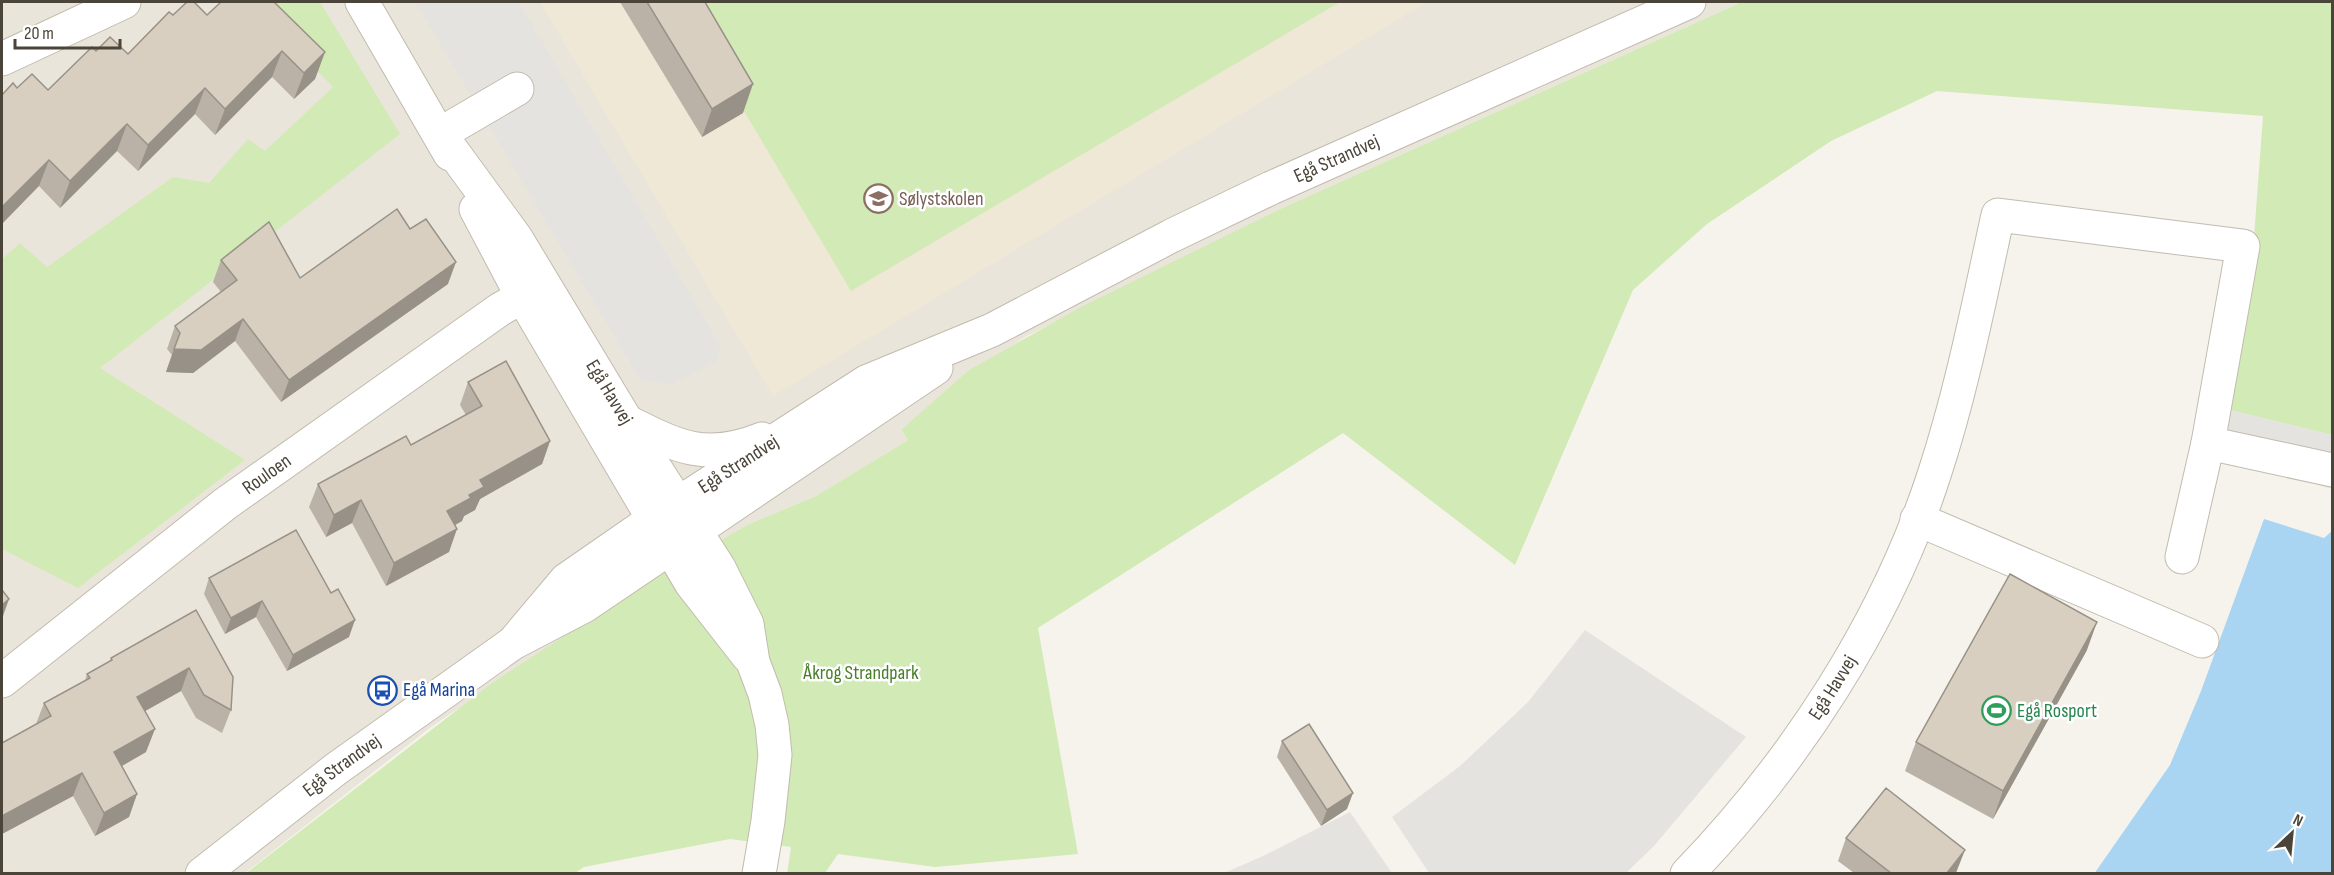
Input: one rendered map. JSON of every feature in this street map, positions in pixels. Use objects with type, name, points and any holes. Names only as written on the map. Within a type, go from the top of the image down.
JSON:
[{"type":"street","points":[[2,59],[124,2]]},
{"type":"street","name":"Egå Havvej","points":[[362,2],[440,134],[496,251],[533,290],[626,421],[675,526]]},
{"type":"street","name":"Egå Strandvej","points":[[202,873],[336,769],[513,643],[566,580],[675,526],[992,330],[1171,236],[1271,188],[1689,2]]},
{"type":"street","points":[[440,134],[517,89]]},
{"type":"street","name":"Egå Havvej","points":[[1687,873],[1758,794],[1803,732],[1847,664],[1885,593],[1934,475],[1967,358],[1998,214],[2242,246],[2208,442]]},
{"type":"street","name":"Egå Havvej","points":[[533,290],[675,526],[731,590],[747,624],[753,662],[765,694],[775,755],[768,821],[759,873]]},
{"type":"street","name":"Rouloen","points":[[2,681],[225,504],[533,290]]},
{"type":"street","name":"Egå Strandvej","points":[[675,526],[816,416],[866,382],[992,330]]},
{"type":"street","points":[[626,421],[681,448],[717,451],[745,446],[816,416]]},
{"type":"street","points":[[2182,556],[2208,442],[2332,470]]},
{"type":"street","points":[[1917,519],[2202,641]]},
{"type":"shaded area","points":[[2,2],[1742,2],[1280,209],[1023,338],[901,430],[908,440],[816,496],[747,525],[640,587],[431,727],[245,873],[2,874]]},
{"type":"shaded area","points":[[415,2],[519,2],[720,345],[718,360],[672,385],[640,380]]},
{"type":"shaded area","name":"Sølystskolen","points":[[540,2],[1427,2],[773,396]]},
{"type":"shaded area","points":[[2229,410],[2332,435],[2332,489],[2223,455]]},
{"type":"shaded area","points":[[1585,630],[1746,737],[1654,846],[1626,873],[1429,873],[1392,817],[1460,766],[1528,702]]},
{"type":"shaded area","points":[[1350,812],[1392,873],[1224,873],[1263,856]]},
{"type":"green space","points":[[250,2],[320,2],[400,134],[100,368],[245,460],[78,588],[2,549],[2,259],[20,243],[47,267],[173,177],[209,183],[248,139],[265,151],[333,87]]},
{"type":"green space","points":[[679,2],[1340,2],[851,291]]},
{"type":"green space","name":"Åkrog Strandpark","points":[[1742,2],[2332,2],[2332,435],[2229,410],[2252,264],[2263,116],[1937,91],[1831,141],[1707,224],[1633,290],[1515,565],[1343,433],[1038,628],[1078,854],[935,867],[838,854],[825,873],[787,874],[791,847],[730,839],[584,867],[575,873],[245,874],[492,683],[640,587],[747,525],[816,496],[908,440],[901,430],[969,370],[1081,307],[1280,209]]},
{"type":"water","points":[[2264,519],[2324,538],[2332,531],[2332,873],[2094,874],[2170,765],[2201,691]]},
{"type":"building","points":[[187,2],[194,2],[207,15],[221,2],[274,2],[325,52],[304,73],[282,51],[225,109],[205,88],[148,145],[127,124],[70,181],[49,160],[2,207],[2,95],[13,83],[17,88],[32,74],[48,90],[92,47],[96,51],[110,37],[128,54],[169,12],[173,15]]},
{"type":"building","points":[[647,2],[705,2],[753,84],[712,109]]},
{"type":"building","points":[[397,209],[410,229],[426,219],[456,262],[289,380],[243,319],[201,350],[174,349],[180,333],[175,326],[237,280],[221,260],[269,222],[300,278]]},
{"type":"building","points":[[506,361],[550,441],[480,480],[484,487],[469,495],[471,498],[447,511],[457,529],[394,563],[361,500],[334,515],[318,484],[406,436],[411,445],[482,406],[468,382]]},
{"type":"building","points":[[296,530],[331,593],[338,589],[355,620],[293,655],[262,601],[231,618],[209,578]]},
{"type":"building","name":"Egå Rosport","points":[[2010,574],[2097,622],[2003,791],[1916,742]]},
{"type":"building","points":[[2,590],[9,599],[2,605]]},
{"type":"building","points":[[196,610],[233,677],[231,710],[204,695],[189,668],[137,697],[155,729],[114,752],[137,794],[104,813],[82,773],[2,816],[2,743],[51,716],[44,703],[90,678],[87,674],[112,660],[111,658]]},
{"type":"building","points":[[1309,724],[1353,793],[1327,810],[1282,741]]},
{"type":"building","points":[[1886,788],[1965,850],[1947,873],[1891,873],[1846,838]]},
{"type":"place","name":"Sølystskolen","points":[[878,199]]},
{"type":"place","name":"Egå Marina","points":[[382,690]]},
{"type":"place","name":"Egå Rosport","points":[[1996,711]]}]
